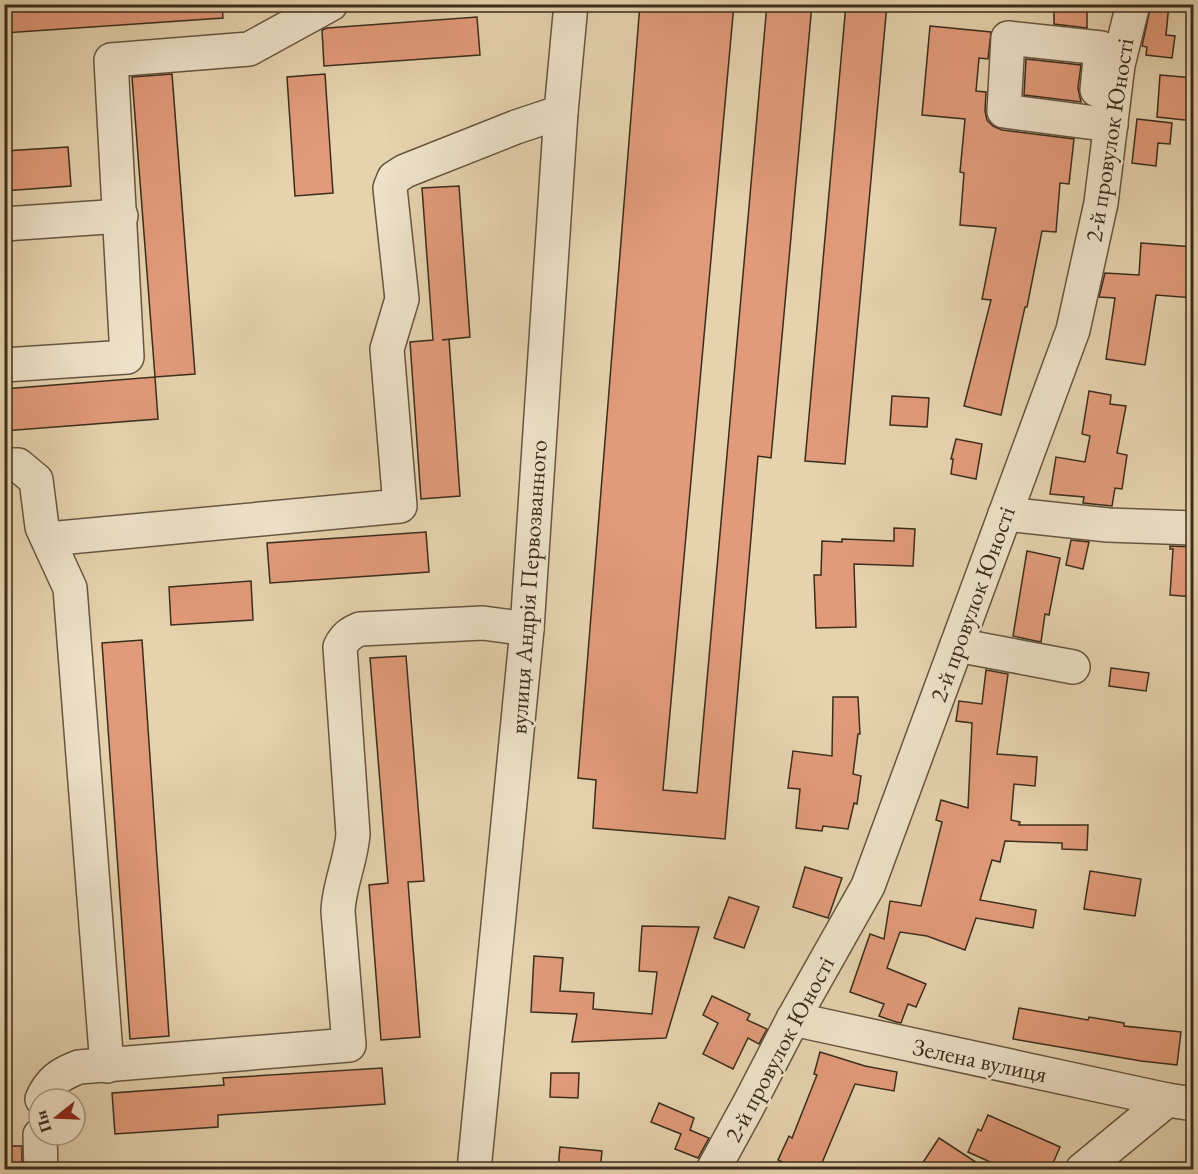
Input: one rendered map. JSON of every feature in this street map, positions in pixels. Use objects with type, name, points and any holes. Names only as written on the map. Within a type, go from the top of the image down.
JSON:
[{"type":"street","points":[[4,365],[127,357],[111,60],[249,50],[331,4]]},
{"type":"street","name":"вулиця Андрія Первозванного","points":[[474,1170],[527,629],[561,112],[571,4]]},
{"type":"street","name":"2-й провулок Юності","points":[[713,1170],[793,1019],[868,886],[1073,330],[1101,203],[1102,124],[1133,4]]},
{"type":"street","points":[[48,539],[400,506],[387,349],[402,299],[390,188],[394,178],[405,171],[516,127],[561,112]]},
{"type":"street","points":[[4,224],[121,216]]},
{"type":"street","points":[[4,465],[18,465],[36,480],[42,527],[70,588],[107,1066]]},
{"type":"street","points":[[1005,514],[1108,525],[1194,528]]},
{"type":"street","points":[[48,1087],[66,1072],[79,1068],[349,1045],[338,911],[339,895],[353,834],[340,647],[351,632],[360,629],[483,623],[527,629]]},
{"type":"street","points":[[957,645],[1072,667]]},
{"type":"street","name":"Зелена вулиця","points":[[793,1019],[1180,1102]]},
{"type":"street","name":"Зелена вулиця","points":[[1082,1170],[1180,1102]]},
{"type":"street","points":[[40,1147],[41,1170]]},
{"type":"building","points":[[4,4],[222,4],[223,18],[4,33]]},
{"type":"building","points":[[640,4],[734,4],[663,790],[697,793],[767,4],[812,4],[771,458],[758,456],[725,839],[593,828],[596,780],[578,778]]},
{"type":"building","points":[[846,4],[887,4],[845,464],[805,461]]},
{"type":"building","points":[[1054,4],[1087,4],[1087,28],[1054,24]]},
{"type":"building","points":[[1151,4],[1169,4],[1166,35],[1175,36],[1172,58],[1146,55],[1147,47],[1142,46]]},
{"type":"building","points":[[477,17],[480,55],[324,66],[322,30],[327,28]]},
{"type":"building","points":[[930,26],[991,32],[988,59],[979,58],[976,91],[986,92],[985,111],[987,120],[993,126],[1002,130],[1074,139],[1069,184],[1060,183],[1056,232],[1042,231],[1027,307],[1025,307],[1001,415],[964,406],[991,300],[982,299],[996,228],[960,225],[964,173],[960,172],[965,119],[922,115]]},
{"type":"building","points":[[1026,59],[1081,65],[1078,88],[1081,102],[1024,95]]},
{"type":"building","points":[[172,74],[195,374],[155,377],[132,77]]},
{"type":"building","points":[[325,74],[333,193],[295,196],[287,77]]},
{"type":"building","points":[[1160,75],[1194,78],[1194,121],[1157,117]]},
{"type":"building","points":[[1137,119],[1172,123],[1170,144],[1158,143],[1156,166],[1132,163]]},
{"type":"building","points":[[68,147],[71,186],[4,191],[4,151]]},
{"type":"building","points":[[459,186],[470,337],[449,339],[460,496],[421,499],[410,342],[433,340],[422,188]]},
{"type":"building","points":[[1141,243],[1194,247],[1194,298],[1156,295],[1145,365],[1106,359],[1115,298],[1099,297],[1105,273],[1139,275]]},
{"type":"building","points":[[155,377],[158,419],[4,431],[4,389]]},
{"type":"building","points":[[1089,391],[1111,395],[1110,404],[1126,406],[1117,453],[1127,455],[1122,489],[1115,488],[1112,506],[1083,503],[1084,497],[1050,494],[1056,457],[1085,462],[1090,436],[1082,434]]},
{"type":"building","points":[[892,396],[929,398],[927,427],[890,425]]},
{"type":"building","points":[[956,439],[982,444],[976,479],[951,474],[953,459],[951,459]]},
{"type":"building","points":[[894,528],[915,529],[913,566],[854,564],[856,627],[816,628],[814,575],[821,575],[822,541],[842,542],[842,539],[894,541]]},
{"type":"building","points":[[426,532],[429,572],[270,583],[267,543]]},
{"type":"building","points":[[1071,540],[1089,542],[1083,569],[1066,565]]},
{"type":"building","points":[[1170,546],[1194,547],[1194,597],[1170,595],[1173,549],[1170,549]]},
{"type":"building","points":[[1027,551],[1060,558],[1049,615],[1045,614],[1041,642],[1013,636]]},
{"type":"building","points":[[251,581],[253,620],[171,625],[169,587]]},
{"type":"building","points":[[142,640],[169,1036],[130,1039],[102,643]]},
{"type":"building","points":[[406,656],[424,881],[408,882],[420,1037],[381,1040],[369,885],[388,883],[370,658]]},
{"type":"building","points":[[1111,668],[1149,673],[1146,691],[1109,686]]},
{"type":"building","points":[[986,670],[1008,674],[997,754],[1037,757],[1035,786],[1014,784],[1011,820],[1020,822],[1019,825],[1088,825],[1087,850],[1062,849],[1062,843],[1005,841],[1000,862],[992,860],[980,900],[1036,910],[1033,928],[976,918],[965,950],[927,936],[900,932],[887,968],[926,984],[916,1007],[908,1004],[901,1023],[896,1022],[879,1016],[884,1004],[850,992],[870,934],[884,939],[890,901],[921,906],[942,822],[936,820],[941,800],[968,808],[972,723],[956,721],[959,701],[982,704]]},
{"type":"building","points":[[833,697],[858,697],[860,734],[858,734],[853,774],[861,776],[857,804],[854,803],[848,829],[823,826],[822,831],[796,828],[800,789],[788,788],[793,751],[832,756]]},
{"type":"building","points":[[805,867],[842,878],[828,918],[793,907]]},
{"type":"building","points":[[1090,871],[1141,879],[1135,916],[1084,909]]},
{"type":"building","points":[[729,897],[759,907],[744,948],[714,938]]},
{"type":"building","points":[[642,926],[699,927],[666,1038],[572,1042],[577,1014],[531,1012],[534,956],[563,958],[560,991],[594,993],[593,1009],[652,1014],[657,972],[639,971]]},
{"type":"building","points":[[712,996],[750,1014],[747,1020],[767,1029],[759,1044],[748,1038],[733,1069],[703,1054],[718,1023],[703,1015]]},
{"type":"building","points":[[1019,1008],[1088,1020],[1089,1017],[1124,1023],[1124,1026],[1181,1032],[1177,1065],[1013,1039]]},
{"type":"building","points":[[820,1052],[865,1066],[897,1072],[894,1091],[855,1084],[819,1170],[799,1170],[778,1160],[789,1136],[792,1138],[817,1075],[814,1074]]},
{"type":"building","points":[[382,1068],[385,1104],[218,1115],[218,1127],[115,1134],[112,1093],[224,1085],[223,1078]]},
{"type":"building","points":[[551,1073],[579,1073],[578,1098],[550,1097]]},
{"type":"building","points":[[659,1103],[694,1118],[690,1130],[709,1138],[698,1158],[675,1149],[681,1134],[651,1122]]},
{"type":"building","points":[[988,1115],[1060,1147],[1050,1170],[1008,1170],[968,1152],[978,1129],[981,1131]]},
{"type":"building","points":[[939,1138],[988,1170],[918,1170]]},
{"type":"building","points":[[4,1146],[22,1146],[22,1170],[4,1170]]},
{"type":"building","points":[[560,1147],[602,1151],[600,1170],[558,1170]]}]
